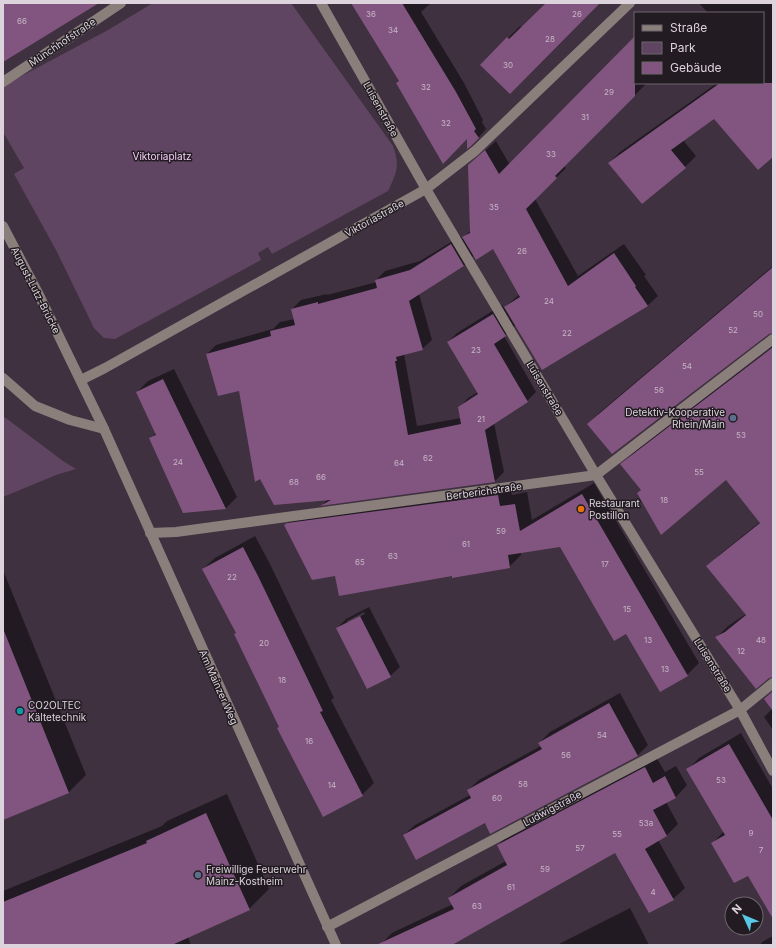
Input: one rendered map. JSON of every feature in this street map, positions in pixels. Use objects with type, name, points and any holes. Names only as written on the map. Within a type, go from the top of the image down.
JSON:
[{"type":"street","name":"Münchhofstraße","points":[[3,82],[121,3]]},
{"type":"street","name":"Luisenstraße","points":[[321,3],[426,189],[596,476],[740,710],[773,770]]},
{"type":"street","name":"Viktoriastraße","points":[[81,380],[426,189],[475,151],[630,3]]},
{"type":"street","name":"August-Lutz-Brücke","points":[[3,226],[69,355]]},
{"type":"street","points":[[596,476],[773,339]]},
{"type":"street","name":"Am Mainzer Weg","points":[[69,355],[104,429],[336,945]]},
{"type":"street","points":[[3,378],[35,406],[70,420],[104,429]]},
{"type":"street","name":"Berberichstraße","points":[[150,533],[184,531],[596,476]]},
{"type":"street","name":"Ludwigstraße","points":[[328,927],[740,710],[773,683]]},
{"type":"green space","name":"Viktoriaplatz","points":[[153,3],[291,3],[393,146],[397,164],[394,179],[388,191],[272,254],[268,247],[258,253],[261,260],[115,339],[104,338],[94,328],[56,250],[14,174],[24,168],[3,132],[3,86],[108,30]]},
{"type":"green space","points":[[3,416],[76,469],[56,475],[3,497]]},
{"type":"building","points":[[3,3],[99,3],[3,62]]},
{"type":"building","points":[[351,3],[402,3],[456,92],[476,129],[474,131],[479,138],[471,146],[467,149],[467,139],[443,164],[396,83],[399,81]]},
{"type":"building","points":[[546,3],[600,3],[510,94],[480,65],[507,37],[509,39]]},
{"type":"building","points":[[634,37],[635,96],[555,176],[557,178],[526,209],[568,286],[614,253],[648,306],[542,370],[504,307],[520,297],[493,249],[476,260],[462,237],[470,233],[468,165],[485,150],[499,174]]},
{"type":"building","points":[[773,83],[773,157],[758,170],[714,119],[671,150],[686,168],[642,204],[608,163],[719,84]]},
{"type":"building","points":[[451,244],[464,266],[409,301],[423,350],[396,357],[397,361],[395,361],[408,435],[461,424],[458,407],[478,394],[447,342],[493,314],[506,336],[494,344],[528,402],[485,430],[495,482],[320,506],[331,500],[274,505],[260,479],[255,482],[239,391],[218,396],[206,354],[271,336],[270,331],[295,325],[291,309],[318,302],[318,304],[377,288],[375,280],[410,270]]},
{"type":"building","points":[[773,267],[773,333],[769,334],[612,454],[587,424]]},
{"type":"building","points":[[773,347],[773,677],[769,678],[756,689],[715,637],[725,632],[746,615],[706,566],[760,523],[726,480],[661,535],[637,493],[641,490],[620,464]]},
{"type":"building","points":[[163,379],[226,509],[183,513],[149,438],[156,435],[136,392]]},
{"type":"building","points":[[582,494],[688,676],[660,692],[626,634],[614,641],[560,547],[508,555],[510,568],[452,578],[452,576],[339,596],[335,576],[312,580],[284,525],[287,523],[498,495],[500,506],[515,504],[520,531]]},
{"type":"building","points":[[243,547],[323,711],[320,712],[363,796],[323,817],[277,728],[279,727],[234,634],[236,633],[202,569]]},
{"type":"building","points":[[360,616],[391,677],[367,689],[336,628]]},
{"type":"building","name":"CO2OLTEC Kältetechnik","points":[[3,631],[69,793],[3,820]]},
{"type":"building","points":[[773,691],[773,711],[764,699]]},
{"type":"building","points":[[609,703],[638,756],[490,834],[485,823],[416,860],[403,835],[471,798],[467,790],[542,749],[538,743]]},
{"type":"building","points":[[729,744],[773,820],[773,919],[764,904],[764,896],[760,896],[748,876],[734,883],[711,843],[725,835],[686,769]]},
{"type":"building","points":[[645,767],[653,783],[665,776],[676,798],[653,810],[667,836],[645,849],[674,900],[649,913],[615,853],[452,945],[376,945],[454,909],[448,898],[507,865],[497,845]]},
{"type":"building","points":[[206,813],[250,910],[172,945],[3,945],[3,902],[147,843],[146,841]]},
{"type":"place","name":"Detektiv-Kooperative Rhein/Main","points":[[733,418]]},
{"type":"place","name":"Restaurant Postillon","points":[[581,509]]},
{"type":"place","name":"CO2OLTEC Kältetechnik","points":[[20,711]]},
{"type":"place","name":"Freiwillige Feuerwehr Mainz-Kostheim","points":[[198,875]]}]
